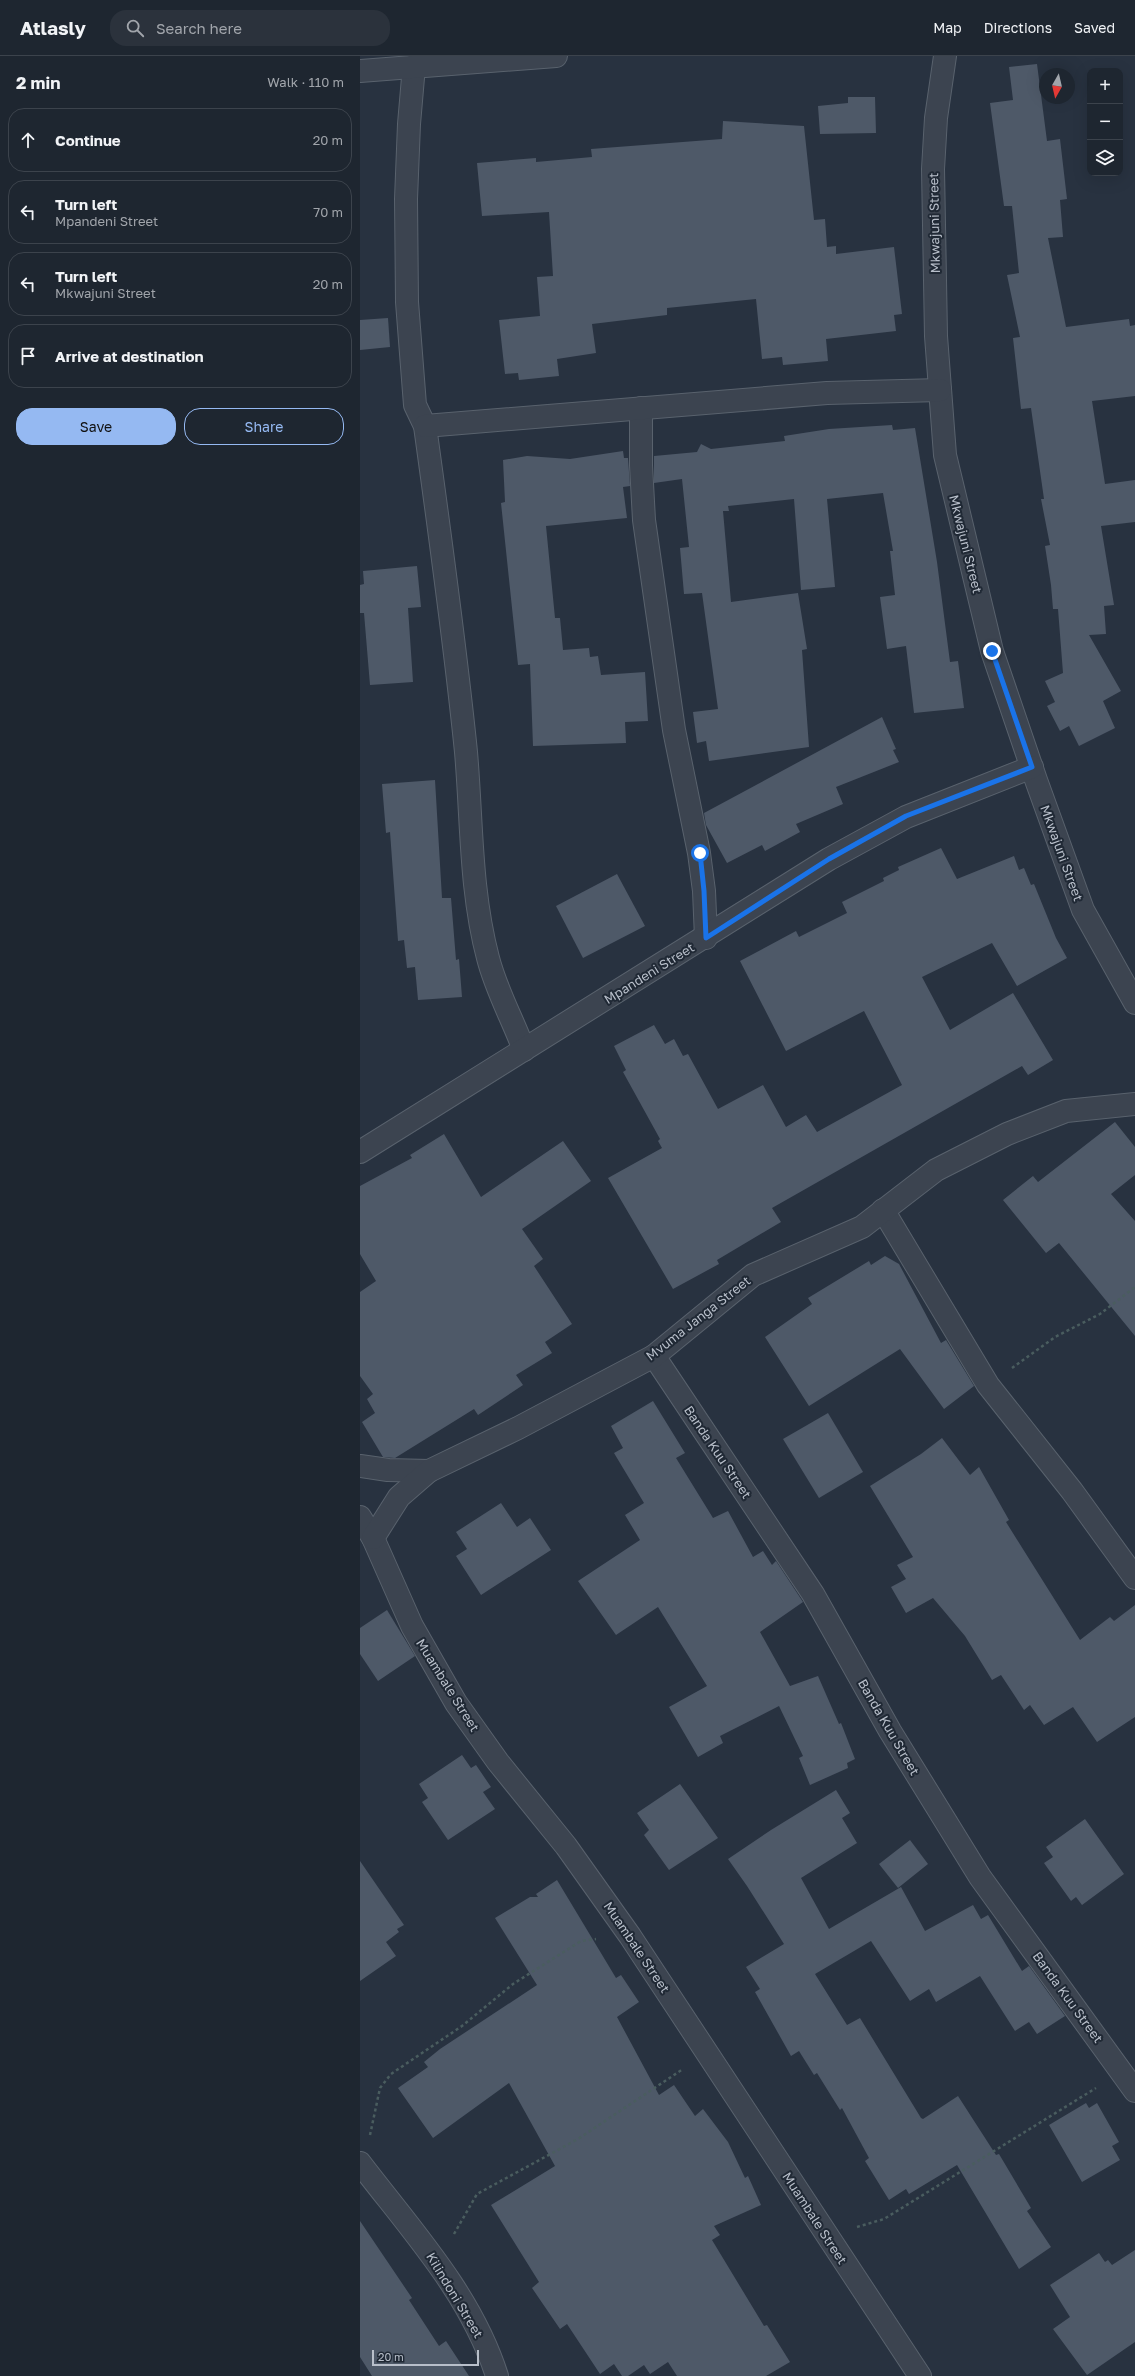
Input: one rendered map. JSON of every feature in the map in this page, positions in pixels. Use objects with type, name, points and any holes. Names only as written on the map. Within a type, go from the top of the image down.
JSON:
[{"type":"street","points":[[360,71],[556,56]]},
{"type":"street","name":"Mkwajuni Street","points":[[945,56],[936,118],[933,169],[936,336],[945,455],[992,651],[1032,767],[1083,910],[1135,1003]]},
{"type":"street","points":[[414,66],[409,124],[406,199],[407,302],[415,405],[425,426],[455,646],[467,768],[471,858],[479,915],[488,959],[524,1050]]},
{"type":"street","points":[[425,426],[827,393],[940,390]]},
{"type":"street","points":[[641,408],[641,465],[644,520],[674,730],[700,853],[704,891],[706,938]]},
{"type":"street","name":"Mpandeni Street","points":[[360,1152],[706,938],[829,859],[906,816],[1032,767]]},
{"type":"street","name":"Mvuma Janga Street","points":[[373,1538],[400,1497],[429,1471],[518,1428],[654,1356],[753,1275],[862,1227],[936,1170],[1006,1134],[1066,1111],[1135,1104]]},
{"type":"street","points":[[884,1210],[988,1385],[1072,1491],[1135,1578]]},
{"type":"street","name":"Banda Kuu Street","points":[[654,1356],[813,1594],[890,1731],[980,1877],[1135,2091]]},
{"type":"street","points":[[360,1466],[388,1470],[429,1471]]},
{"type":"street","name":"Muambale Street","points":[[360,1517],[373,1538],[412,1626],[456,1703],[498,1762],[566,1846],[630,1936],[708,2052],[826,2236],[920,2376]]},
{"type":"street","name":"Kilindoni Street","points":[[360,2163],[438,2262],[489,2351],[497,2376]]},
{"type":"path","points":[[988,1385],[1055,1337],[1100,1314],[1135,1287]]},
{"type":"path","points":[[368,2138],[374,2123],[380,2088],[391,2074],[462,2026],[513,1984],[581,1941],[630,1936]]},
{"type":"path","points":[[438,2262],[477,2194],[578,2139],[708,2052]]},
{"type":"path","points":[[826,2236],[884,2219],[1122,2072]]},
{"type":"building","points":[[1037,64],[1039,79],[1039,104],[1042,104],[1047,141],[1060,139],[1067,199],[1060,200],[1063,237],[1048,238],[1066,327],[1129,319],[1130,326],[1135,325],[1135,396],[1092,401],[1105,484],[1135,480],[1135,522],[1101,526],[1114,605],[1104,606],[1106,634],[1089,635],[1121,691],[1103,701],[1115,728],[1079,746],[1069,726],[1060,731],[1047,706],[1055,702],[1045,681],[1063,673],[1058,609],[1053,609],[1045,546],[1050,545],[1041,499],[1044,499],[1031,408],[1021,409],[1013,338],[1020,337],[1007,275],[1019,273],[1012,206],[1004,206],[990,103],[1013,100],[1009,67]]},
{"type":"building","points":[[848,97],[875,97],[876,133],[820,134],[818,106],[848,103]]},
{"type":"building","points":[[723,121],[804,126],[814,220],[825,219],[827,247],[836,246],[836,254],[894,247],[902,314],[894,315],[896,331],[826,339],[828,361],[783,365],[782,357],[762,359],[756,299],[667,308],[667,315],[592,324],[596,353],[557,359],[559,376],[519,380],[518,373],[505,374],[499,320],[540,316],[537,277],[553,276],[549,212],[482,216],[477,163],[536,158],[536,162],[592,157],[591,149],[722,139]]},
{"type":"building","points":[[388,318],[390,347],[360,350],[360,320]]},
{"type":"building","points":[[892,425],[893,430],[915,428],[937,562],[950,662],[958,661],[964,708],[914,713],[906,646],[887,649],[880,597],[895,595],[890,551],[893,551],[883,493],[827,499],[835,587],[801,590],[794,499],[728,506],[729,511],[723,511],[731,602],[798,593],[807,649],[802,650],[809,747],[709,761],[706,741],[697,743],[693,712],[718,709],[702,593],[684,594],[680,548],[689,547],[682,479],[654,483],[654,456],[697,452],[701,444],[711,449],[785,441],[784,436],[829,429]]},
{"type":"building","points":[[623,451],[624,458],[628,458],[630,486],[623,487],[627,518],[546,526],[555,618],[560,618],[563,650],[589,648],[590,657],[598,656],[601,675],[645,672],[648,721],[625,722],[626,743],[533,746],[530,664],[518,665],[501,503],[505,502],[503,460],[527,456],[570,459]]},
{"type":"building","points":[[417,566],[421,607],[408,608],[413,682],[370,685],[364,613],[360,613],[360,585],[364,584],[363,571]]},
{"type":"building","points":[[882,717],[896,749],[893,750],[899,762],[836,787],[843,804],[796,824],[800,832],[765,851],[762,845],[727,863],[706,825],[704,813]]},
{"type":"building","points":[[435,780],[442,898],[451,898],[456,960],[459,959],[462,997],[418,1000],[415,967],[407,968],[404,940],[398,941],[390,832],[386,833],[382,784]]},
{"type":"building","points":[[941,848],[957,879],[1014,856],[1019,870],[1024,868],[1031,885],[1034,884],[1056,938],[1067,958],[1017,986],[992,943],[922,977],[950,1030],[1013,993],[1053,1060],[1028,1075],[1022,1066],[772,1208],[781,1222],[717,1260],[719,1264],[673,1289],[608,1178],[662,1148],[658,1141],[660,1139],[623,1072],[626,1070],[614,1046],[654,1025],[665,1044],[674,1039],[683,1056],[688,1054],[718,1109],[763,1085],[786,1127],[806,1115],[817,1132],[902,1085],[864,1011],[786,1051],[740,961],[796,931],[799,937],[847,913],[842,902],[884,881],[883,878],[899,870],[898,867]]},
{"type":"building","points":[[617,874],[645,926],[583,958],[556,906]]},
{"type":"building","points":[[1115,1122],[1135,1147],[1135,1175],[1111,1194],[1135,1221],[1135,1336],[1059,1243],[1046,1253],[1003,1200],[1033,1176],[1038,1182]]},
{"type":"building","points":[[444,1134],[481,1197],[563,1141],[591,1181],[522,1229],[543,1259],[534,1266],[572,1324],[545,1342],[552,1353],[516,1375],[523,1385],[478,1415],[474,1409],[395,1458],[383,1457],[362,1422],[375,1413],[367,1399],[373,1394],[360,1376],[360,1292],[376,1281],[360,1254],[360,1186],[412,1158],[410,1155]]},
{"type":"building","points":[[885,1256],[899,1264],[941,1343],[946,1340],[974,1386],[944,1409],[900,1349],[809,1406],[765,1337],[812,1304],[808,1298],[869,1261],[871,1265]]},
{"type":"building","points":[[653,1401],[685,1453],[676,1458],[713,1518],[728,1511],[753,1557],[763,1551],[772,1565],[776,1561],[803,1602],[760,1632],[790,1686],[818,1676],[839,1724],[841,1723],[855,1759],[847,1763],[848,1768],[810,1785],[799,1758],[803,1756],[779,1706],[720,1736],[723,1743],[698,1757],[669,1707],[707,1686],[658,1607],[616,1635],[578,1581],[640,1540],[625,1515],[644,1503],[614,1453],[623,1448],[611,1426]]},
{"type":"building","points":[[828,1413],[863,1472],[819,1498],[783,1439]]},
{"type":"building","points":[[942,1438],[970,1475],[979,1467],[1009,1520],[1006,1522],[1080,1640],[1110,1617],[1114,1621],[1135,1605],[1135,1717],[1097,1742],[1073,1707],[1044,1725],[1030,1705],[1024,1710],[1001,1675],[992,1680],[965,1636],[933,1598],[906,1613],[891,1587],[906,1579],[897,1565],[913,1557],[870,1486],[921,1454]]},
{"type":"building","points":[[501,1503],[517,1527],[530,1518],[551,1550],[481,1595],[456,1556],[467,1549],[456,1532]]},
{"type":"building","points":[[387,1610],[415,1656],[378,1681],[360,1654],[360,1628]]},
{"type":"building","points":[[462,1755],[471,1768],[476,1765],[491,1787],[483,1792],[495,1809],[448,1840],[422,1802],[428,1798],[419,1784]]},
{"type":"building","points":[[680,1784],[718,1838],[669,1870],[644,1835],[649,1830],[637,1813]]},
{"type":"building","points":[[836,1790],[850,1813],[842,1818],[857,1843],[801,1878],[829,1929],[901,1887],[925,1931],[973,1905],[981,1919],[988,1915],[1022,1971],[1029,1966],[1065,2016],[1037,2034],[1029,2022],[1015,2031],[980,1976],[936,2002],[929,1989],[910,2001],[871,1941],[815,1974],[847,2025],[860,2018],[921,2118],[923,2119],[958,2096],[996,2155],[999,2154],[1031,2208],[1027,2211],[1051,2247],[1019,2269],[957,2165],[909,2194],[906,2189],[889,2200],[865,2161],[869,2158],[842,2108],[840,2110],[817,2073],[814,2075],[799,2051],[791,2056],[755,1992],[760,1989],[746,1967],[784,1944],[728,1859],[771,1830]]},
{"type":"building","points":[[1085,1819],[1124,1874],[1082,1905],[1076,1897],[1071,1901],[1044,1863],[1053,1857],[1046,1847]]},
{"type":"building","points":[[910,1840],[928,1864],[898,1888],[879,1864]]},
{"type":"building","points":[[360,1861],[404,1925],[397,1929],[399,1932],[386,1942],[396,1956],[360,1981]]},
{"type":"building","points":[[557,1880],[616,1978],[621,1975],[639,2002],[617,2017],[659,2095],[674,2085],[695,2116],[703,2109],[728,2142],[745,2178],[748,2176],[761,2205],[714,2226],[720,2235],[712,2240],[764,2326],[767,2325],[790,2362],[766,2376],[677,2376],[668,2362],[650,2374],[644,2365],[628,2376],[622,2376],[614,2364],[600,2374],[567,2324],[560,2329],[532,2288],[539,2282],[491,2205],[555,2166],[509,2083],[433,2138],[398,2088],[428,2067],[424,2062],[440,2049],[537,1985],[495,1918],[530,1897],[538,1897],[536,1894]]},
{"type":"building","points":[[1086,2103],[1089,2108],[1097,2103],[1119,2142],[1112,2146],[1120,2160],[1082,2182],[1049,2125]]},
{"type":"building","points":[[360,2221],[412,2298],[409,2300],[439,2346],[446,2341],[469,2376],[372,2376],[360,2357]]},
{"type":"building","points":[[1135,2250],[1135,2342],[1087,2375],[1053,2329],[1070,2317],[1050,2285],[1099,2253],[1105,2262],[1108,2260],[1112,2265]]},
{"type":"route","points":[[700,853],[704,891],[706,938],[829,859],[906,816],[1032,767],[992,651]]}]
